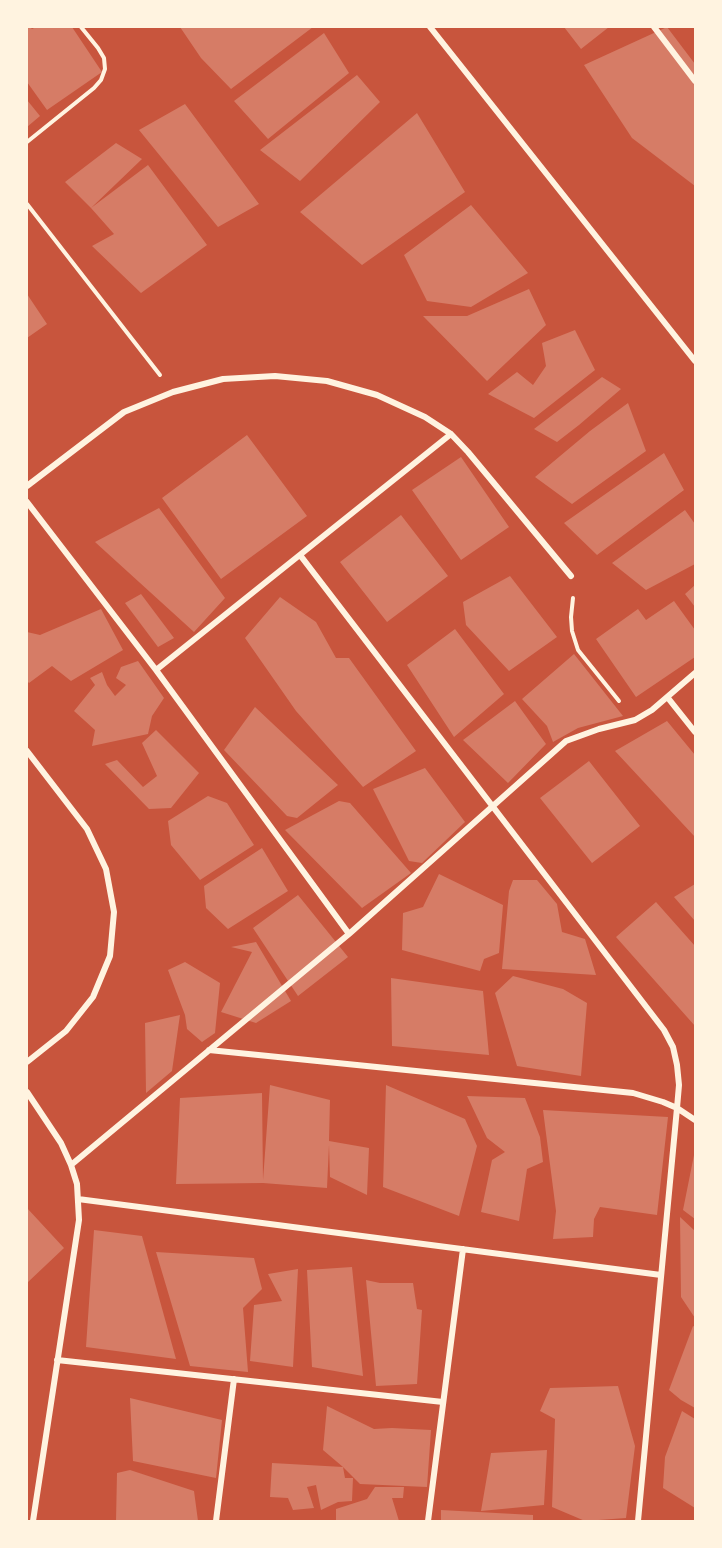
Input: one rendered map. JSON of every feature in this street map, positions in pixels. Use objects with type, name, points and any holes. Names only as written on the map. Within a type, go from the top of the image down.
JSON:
[{"type":"street","points":[[430,27],[695,361]]},
{"type":"street","points":[[654,27],[695,81]]},
{"type":"street","points":[[27,486],[124,412],[173,392],[233,379],[275,376],[327,381],[377,395],[425,417],[451,434],[571,576]]},
{"type":"street","points":[[156,670],[451,434]]},
{"type":"street","points":[[27,502],[156,670],[349,934]]},
{"type":"street","points":[[300,555],[664,1030],[673,1047],[677,1065],[677,1108],[638,1521]]},
{"type":"street","points":[[71,1165],[349,934],[566,741],[598,729],[635,720],[668,698],[695,674]]},
{"type":"street","points":[[668,698],[695,732]]},
{"type":"street","points":[[27,751],[87,829],[106,869],[114,912],[110,956],[93,997],[66,1031],[27,1062]]},
{"type":"street","points":[[208,1050],[633,1093],[677,1108],[695,1120]]},
{"type":"street","points":[[27,1092],[61,1143],[77,1184],[78,1200],[78,1220],[33,1521]]},
{"type":"street","points":[[78,1200],[661,1275]]},
{"type":"street","points":[[428,1521],[463,1249]]},
{"type":"street","points":[[57,1360],[443,1402]]},
{"type":"street","points":[[216,1521],[234,1379]]},
{"type":"path","points":[[27,142],[101,80],[105,69],[104,58],[81,27]]},
{"type":"path","points":[[27,204],[173,392]]},
{"type":"path","points":[[571,576],[572,631],[578,650],[635,720]]},
{"type":"building","points":[[27,27],[32,29],[72,27],[102,72],[47,110],[27,82]]},
{"type":"building","points":[[180,27],[313,27],[231,89],[201,58]]},
{"type":"building","points":[[564,27],[609,27],[581,49]]},
{"type":"building","points":[[667,27],[695,64],[695,186],[632,138],[584,65]]},
{"type":"building","points":[[324,33],[349,73],[268,139],[234,101]]},
{"type":"building","points":[[357,75],[380,102],[300,181],[260,150]]},
{"type":"building","points":[[27,100],[40,116],[27,127]]},
{"type":"building","points":[[185,104],[259,204],[218,227],[139,130]]},
{"type":"building","points":[[417,113],[465,192],[362,265],[300,212]]},
{"type":"building","points":[[116,143],[142,159],[91,208],[65,182]]},
{"type":"building","points":[[148,165],[207,245],[141,293],[92,246],[114,234],[91,208]]},
{"type":"building","points":[[471,205],[528,273],[471,307],[427,301],[404,255]]},
{"type":"building","points":[[529,289],[546,325],[487,381],[423,316],[467,316]]},
{"type":"building","points":[[27,294],[47,324],[27,338]]},
{"type":"building","points":[[575,330],[595,370],[534,418],[488,394],[517,372],[533,385],[546,366],[542,343]]},
{"type":"building","points":[[602,377],[621,389],[557,442],[534,429]]},
{"type":"building","points":[[628,403],[646,451],[572,504],[535,477],[590,431]]},
{"type":"building","points":[[247,435],[307,516],[221,579],[162,498]]},
{"type":"building","points":[[664,453],[684,490],[597,555],[564,523]]},
{"type":"building","points":[[461,457],[509,527],[461,560],[412,490]]},
{"type":"building","points":[[159,508],[225,598],[194,632],[95,542]]},
{"type":"building","points":[[685,510],[695,524],[695,564],[646,590],[612,563]]},
{"type":"building","points":[[401,515],[448,576],[387,622],[340,562]]},
{"type":"building","points":[[510,576],[557,637],[509,671],[466,625],[463,602]]},
{"type":"building","points":[[695,585],[695,607],[685,594]]},
{"type":"building","points":[[141,594],[174,638],[158,647],[125,603]]},
{"type":"building","points":[[280,597],[316,622],[336,658],[349,658],[416,751],[363,787],[296,711],[245,638]]},
{"type":"building","points":[[674,601],[695,630],[695,657],[636,697],[596,639],[638,609],[646,620]]},
{"type":"building","points":[[101,609],[123,650],[71,681],[52,666],[29,683],[27,681],[27,632],[40,635]]},
{"type":"building","points":[[455,629],[504,694],[454,737],[407,665]]},
{"type":"building","points":[[574,654],[623,716],[578,728],[553,742],[547,726],[522,699]]},
{"type":"building","points":[[138,661],[164,698],[152,716],[148,734],[92,746],[95,730],[74,711],[95,685],[90,678],[102,672],[115,696],[126,685],[116,678],[121,667]]},
{"type":"building","points":[[515,701],[546,744],[508,783],[463,740]]},
{"type":"building","points":[[255,707],[338,785],[297,818],[287,816],[224,750]]},
{"type":"building","points":[[667,721],[695,755],[695,837],[615,751]]},
{"type":"building","points":[[156,730],[199,773],[171,808],[149,809],[105,764],[117,760],[143,787],[157,776],[142,743]]},
{"type":"building","points":[[589,761],[640,826],[592,863],[540,798]]},
{"type":"building","points":[[425,768],[465,822],[422,863],[409,861],[373,789]]},
{"type":"building","points":[[208,796],[227,803],[254,845],[200,880],[171,845],[168,821]]},
{"type":"building","points":[[339,801],[350,803],[411,873],[362,908],[285,830]]},
{"type":"building","points":[[262,848],[288,891],[228,929],[206,908],[204,886]]},
{"type":"building","points":[[439,874],[503,905],[499,953],[484,959],[480,971],[402,950],[403,913],[423,907]]},
{"type":"building","points":[[513,880],[537,880],[557,904],[562,932],[585,939],[596,975],[502,969],[509,891]]},
{"type":"building","points":[[695,884],[695,921],[674,897]]},
{"type":"building","points":[[298,895],[348,957],[298,996],[253,928]]},
{"type":"building","points":[[656,902],[695,946],[695,1026],[616,937]]},
{"type":"building","points":[[256,942],[291,1001],[256,1023],[221,1012],[252,952],[231,947]]},
{"type":"building","points":[[185,962],[220,983],[215,1033],[202,1042],[187,1029],[185,1015],[168,970]]},
{"type":"building","points":[[513,976],[563,989],[587,1003],[581,1076],[517,1066],[495,993]]},
{"type":"building","points":[[391,978],[483,991],[489,1055],[392,1046]]},
{"type":"building","points":[[180,1015],[172,1071],[146,1093],[145,1023]]},
{"type":"building","points":[[270,1085],[330,1100],[329,1141],[369,1148],[367,1195],[330,1177],[329,1145],[327,1188],[263,1183],[176,1184],[180,1098],[262,1093],[263,1180]]},
{"type":"building","points":[[386,1085],[465,1119],[477,1146],[459,1216],[383,1187]]},
{"type":"building","points":[[467,1096],[525,1098],[540,1137],[543,1162],[527,1169],[519,1221],[481,1212],[492,1160],[505,1152],[487,1138]]},
{"type":"building","points":[[543,1110],[668,1117],[657,1215],[600,1207],[594,1219],[593,1237],[553,1239],[556,1211]]},
{"type":"building","points":[[695,1155],[695,1219],[683,1210]]},
{"type":"building","points":[[27,1208],[64,1248],[27,1283]]},
{"type":"building","points":[[680,1217],[695,1231],[695,1318],[681,1297]]},
{"type":"building","points":[[94,1230],[142,1236],[176,1359],[86,1347]]},
{"type":"building","points":[[156,1252],[254,1258],[262,1289],[243,1308],[248,1372],[190,1366]]},
{"type":"building","points":[[352,1267],[363,1376],[312,1367],[307,1270]]},
{"type":"building","points":[[298,1269],[293,1367],[250,1361],[254,1305],[282,1301],[268,1274]]},
{"type":"building","points":[[366,1280],[380,1283],[413,1283],[417,1309],[422,1310],[417,1384],[376,1386]]},
{"type":"building","points":[[693,1326],[695,1327],[695,1408],[669,1390]]},
{"type":"building","points":[[618,1386],[635,1446],[626,1518],[585,1521],[552,1507],[555,1419],[540,1411],[550,1388]]},
{"type":"building","points":[[130,1398],[222,1420],[216,1478],[133,1461]]},
{"type":"building","points":[[327,1406],[374,1429],[431,1430],[427,1487],[360,1484],[323,1450]]},
{"type":"building","points":[[682,1411],[695,1419],[695,1508],[663,1488],[665,1457]]},
{"type":"building","points":[[547,1450],[544,1505],[481,1511],[491,1453]]},
{"type":"building","points":[[272,1463],[343,1467],[345,1478],[353,1478],[352,1501],[338,1502],[321,1510],[316,1485],[307,1487],[314,1508],[293,1510],[288,1498],[270,1497]]},
{"type":"building","points":[[130,1470],[194,1491],[198,1521],[116,1521],[117,1473]]},
{"type":"building","points":[[375,1487],[404,1487],[403,1498],[392,1498],[399,1521],[336,1521],[336,1509],[367,1499]]},
{"type":"building","points":[[441,1510],[533,1515],[533,1521],[441,1521]]}]
